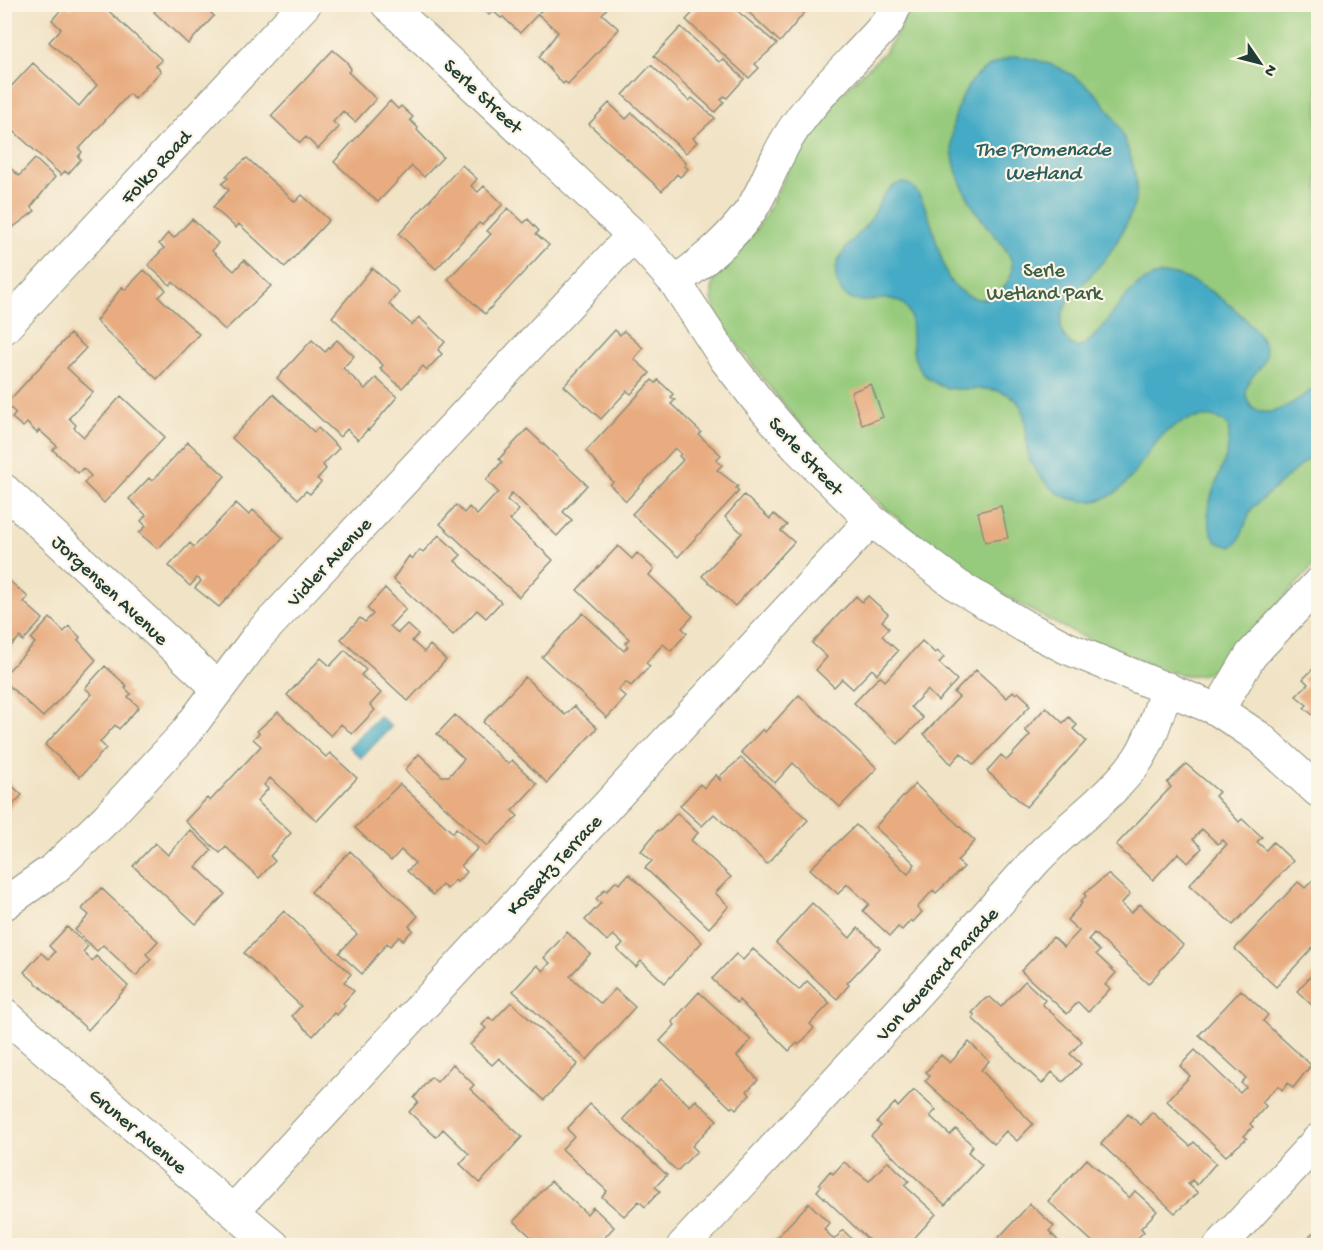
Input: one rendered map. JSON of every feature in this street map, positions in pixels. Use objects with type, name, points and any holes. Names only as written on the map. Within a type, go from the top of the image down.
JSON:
[{"type":"street","name":"Folko Road","points":[[4,328],[305,4]]},
{"type":"street","name":"Serle Street","points":[[387,4],[633,235],[675,282],[726,360],[797,447],[871,520],[958,586],[1024,626],[1067,648],[1218,710],[1260,738],[1318,791]]},
{"type":"street","points":[[675,282],[712,254],[734,232],[752,208],[789,137],[806,113],[888,22],[896,4]]},
{"type":"street","name":"Vidler Avenue","points":[[12,894],[78,849],[100,826],[184,735],[259,635],[633,235]]},
{"type":"street","name":"Jorgensen Avenue","points":[[4,490],[218,688]]},
{"type":"street","name":"Kossatz Terrace","points":[[235,1209],[871,520]]},
{"type":"street","points":[[1218,710],[1251,655],[1318,584]]},
{"type":"street","name":"Von Guerard Parade","points":[[683,1245],[921,991],[1037,859],[1123,777],[1149,739],[1167,688]]},
{"type":"street","name":"Gruner Avenue","points":[[4,1014],[235,1209],[274,1245]]},
{"type":"street","points":[[1220,1245],[1318,1140]]},
{"type":"green space","name":"Serle Wetland Park","points":[[1300,4],[1318,21],[1318,561],[1219,667],[1198,675],[1187,675],[1153,666],[1075,633],[1019,604],[966,571],[916,534],[868,493],[823,449],[782,402],[728,332],[714,308],[712,291],[717,274],[756,230],[794,160],[818,122],[891,44],[909,5]]},
{"type":"water","name":"The Promenade Wetland","points":[[1015,56],[1055,66],[1072,75],[1101,99],[1122,132],[1135,174],[1136,197],[1122,232],[1110,253],[1066,305],[1061,326],[1066,339],[1078,348],[1099,331],[1136,286],[1162,274],[1174,275],[1190,280],[1224,300],[1253,327],[1262,341],[1266,357],[1250,380],[1246,392],[1250,405],[1257,411],[1275,411],[1285,407],[1318,385],[1318,450],[1252,508],[1238,542],[1231,547],[1216,542],[1210,526],[1208,511],[1229,442],[1228,426],[1223,421],[1202,417],[1180,423],[1164,434],[1128,481],[1115,493],[1098,500],[1068,498],[1050,487],[1032,465],[1028,456],[1024,416],[1015,399],[997,390],[954,389],[937,384],[917,365],[913,353],[909,311],[903,304],[887,299],[854,300],[838,286],[836,272],[841,255],[872,217],[884,195],[898,183],[910,185],[920,196],[928,214],[946,273],[952,283],[964,293],[983,299],[994,296],[1008,282],[1012,270],[1010,257],[968,198],[956,169],[952,139],[958,107],[973,79],[995,63]]},
{"type":"water","points":[[379,716],[391,727],[361,758],[349,747]]},
{"type":"building","points":[[66,4],[71,9],[75,4],[101,4],[162,60],[156,66],[161,71],[135,99],[129,94],[79,149],[82,152],[78,157],[81,159],[68,174],[65,171],[61,175],[4,122],[4,94],[33,63],[79,106],[97,85],[49,42],[61,29],[52,20]]},
{"type":"building","points":[[162,4],[213,4],[208,10],[214,16],[188,44],[154,12]]},
{"type":"building","points":[[477,4],[534,4],[540,12],[547,4],[611,4],[602,14],[619,29],[568,84],[565,82],[563,84],[539,57],[558,32],[538,14],[520,33],[503,17],[501,18],[493,11],[489,15]]},
{"type":"building","points":[[701,4],[729,4],[777,44],[755,64],[759,68],[749,78],[686,20]]},
{"type":"building","points":[[740,4],[806,4],[809,7],[780,42]]},
{"type":"building","points":[[681,27],[719,62],[723,59],[744,79],[727,98],[724,96],[721,100],[724,102],[715,112],[654,56]]},
{"type":"building","points":[[333,50],[346,61],[351,69],[348,72],[376,99],[355,122],[343,111],[333,122],[339,127],[318,149],[306,137],[300,143],[271,116]]},
{"type":"building","points":[[651,65],[689,101],[692,98],[715,118],[693,138],[697,142],[686,153],[623,95]]},
{"type":"building","points":[[390,101],[398,109],[401,106],[413,117],[410,120],[418,128],[417,130],[443,157],[424,177],[412,166],[378,202],[334,162]]},
{"type":"building","points":[[609,103],[626,119],[632,113],[686,163],[684,165],[688,169],[680,177],[677,174],[662,191],[589,124]]},
{"type":"building","points":[[247,158],[295,202],[302,195],[329,220],[285,267],[239,224],[236,228],[213,207],[229,190],[222,184],[228,178],[226,176]]},
{"type":"building","points":[[35,159],[55,177],[31,207],[35,211],[4,234],[4,162],[19,176]]},
{"type":"building","points":[[462,165],[477,179],[471,186],[478,192],[484,186],[503,204],[482,225],[479,223],[436,269],[399,234]]},
{"type":"building","points":[[508,208],[524,223],[528,219],[539,231],[536,234],[549,245],[485,314],[448,279],[491,234],[487,231]]},
{"type":"building","points":[[192,219],[218,243],[212,251],[234,271],[244,260],[271,286],[225,330],[173,282],[170,285],[148,265],[164,248],[159,244],[168,233],[174,238]]},
{"type":"building","points":[[372,268],[399,292],[389,304],[412,325],[419,317],[445,342],[438,350],[442,354],[427,370],[423,366],[402,388],[380,369],[383,365],[332,317]]},
{"type":"building","points":[[144,270],[166,290],[159,297],[199,334],[157,379],[96,321],[122,287],[125,290]]},
{"type":"building","points":[[615,330],[620,335],[624,331],[643,348],[634,359],[650,373],[631,394],[627,391],[601,419],[564,386]]},
{"type":"building","points":[[70,334],[86,348],[67,368],[93,392],[69,418],[76,425],[74,428],[84,437],[121,396],[165,437],[104,503],[84,483],[91,476],[83,468],[78,473],[53,450],[57,446],[39,430],[37,433],[27,423],[23,427],[12,418],[16,413],[6,404]]},
{"type":"building","points":[[312,340],[325,352],[337,340],[354,356],[343,368],[365,389],[376,378],[397,397],[358,440],[347,429],[340,437],[277,378]]},
{"type":"building","points":[[652,380],[656,383],[658,380],[673,394],[671,397],[675,400],[671,404],[701,432],[699,435],[721,455],[716,460],[722,465],[717,470],[738,486],[736,488],[739,491],[678,557],[632,514],[683,460],[679,456],[681,454],[675,448],[626,501],[610,485],[613,482],[586,451]]},
{"type":"building","points":[[871,384],[883,417],[862,425],[851,392]]},
{"type":"building","points":[[273,394],[314,432],[318,428],[339,448],[323,465],[326,469],[317,479],[321,482],[310,494],[306,491],[298,499],[232,438]]},
{"type":"building","points":[[527,429],[587,485],[563,512],[572,520],[557,536],[512,493],[507,500],[519,510],[510,520],[553,560],[519,597],[440,524],[456,505],[464,513],[469,507],[477,515],[498,492],[486,480],[502,462],[499,459]]},
{"type":"building","points":[[188,442],[225,476],[158,549],[139,533],[146,526],[141,521],[146,515],[129,499],[149,478],[152,481]]},
{"type":"building","points":[[744,495],[770,519],[774,514],[787,525],[781,531],[794,542],[735,606],[702,576],[742,533],[725,517]]},
{"type":"building","points":[[236,503],[249,515],[253,510],[283,538],[219,607],[195,588],[201,581],[197,578],[190,586],[169,566],[190,543],[194,547]]},
{"type":"building","points":[[1001,506],[1008,538],[985,542],[978,512]]},
{"type":"building","points":[[439,535],[461,555],[455,561],[501,602],[486,618],[477,610],[453,635],[393,579],[409,556],[412,559],[420,550],[423,552]]},
{"type":"building","points":[[618,546],[632,559],[637,553],[654,569],[649,575],[693,616],[682,628],[687,633],[671,651],[663,644],[646,663],[650,666],[631,686],[626,682],[618,690],[626,697],[607,718],[542,657],[583,613],[624,651],[628,646],[625,643],[629,639],[577,590]]},
{"type":"building","points":[[4,576],[28,597],[24,602],[43,619],[23,641],[20,637],[4,653]]},
{"type":"building","points":[[385,588],[406,609],[390,626],[398,633],[407,624],[418,634],[412,641],[424,652],[430,645],[446,660],[408,701],[341,639],[360,618],[365,622],[373,614],[367,608]]},
{"type":"building","points":[[856,596],[862,602],[868,596],[888,614],[882,621],[889,628],[882,636],[898,651],[877,674],[872,669],[853,689],[842,679],[834,687],[816,670],[827,657],[812,643]]},
{"type":"building","points":[[50,618],[64,632],[69,626],[96,660],[43,717],[4,681],[4,675],[35,643],[31,639]]},
{"type":"building","points":[[922,641],[935,653],[937,651],[944,657],[939,663],[957,680],[938,701],[927,690],[911,707],[923,718],[898,744],[854,703],[880,676],[885,681]]},
{"type":"building","points":[[345,650],[366,670],[361,675],[381,693],[370,705],[375,710],[352,734],[341,724],[331,736],[287,695],[321,658],[330,666]]},
{"type":"building","points":[[105,666],[127,686],[125,688],[131,694],[128,697],[139,707],[119,729],[115,725],[100,742],[106,748],[80,777],[45,745],[92,694],[85,688]]},
{"type":"building","points":[[1316,666],[1318,668],[1318,719],[1304,708],[1307,705],[1296,696],[1308,684],[1303,679]]},
{"type":"building","points":[[976,670],[1007,698],[1013,691],[1016,694],[1018,692],[1029,702],[1027,704],[1030,706],[974,765],[961,753],[951,764],[924,734],[959,697],[954,693]]},
{"type":"building","points":[[525,677],[565,715],[574,706],[597,728],[547,783],[483,722]]},
{"type":"building","points":[[799,695],[877,768],[840,807],[793,763],[775,783],[741,752],[763,729],[765,732]]},
{"type":"building","points":[[1046,707],[1063,723],[1069,717],[1077,725],[1073,729],[1086,741],[1026,807],[987,771],[1001,755],[1007,760],[1030,735],[1025,730]]},
{"type":"building","points":[[278,712],[326,757],[330,753],[357,778],[317,821],[270,778],[264,785],[268,789],[257,801],[291,833],[270,856],[275,861],[259,878],[226,847],[220,853],[185,821],[207,798],[210,801],[261,746],[253,739],[259,733],[257,731]]},
{"type":"building","points":[[455,715],[508,764],[512,760],[537,784],[512,811],[518,816],[487,846],[405,770],[419,754],[442,776],[449,776],[464,759],[437,734]]},
{"type":"building","points":[[741,758],[808,820],[767,864],[714,814],[702,826],[680,806],[700,784],[704,788],[716,775],[720,780],[720,776]]},
{"type":"building","points":[[1186,764],[1219,792],[1215,796],[1239,822],[1242,819],[1262,837],[1257,842],[1266,850],[1273,842],[1293,861],[1233,925],[1189,885],[1227,844],[1222,840],[1218,844],[1202,829],[1193,839],[1202,848],[1188,863],[1178,853],[1153,880],[1116,845],[1171,787],[1167,783]]},
{"type":"building","points":[[4,778],[22,795],[4,814]]},
{"type":"building","points":[[400,784],[453,833],[456,828],[478,848],[461,866],[467,872],[447,889],[442,885],[433,895],[407,871],[415,863],[401,850],[391,861],[355,828]]},
{"type":"building","points":[[915,784],[975,841],[957,861],[964,867],[936,893],[933,890],[917,908],[922,912],[913,922],[911,920],[902,930],[898,927],[890,936],[863,911],[869,904],[847,884],[838,894],[810,869],[856,825],[908,874],[915,864],[875,827]]},
{"type":"building","points":[[677,813],[698,833],[691,840],[731,877],[715,893],[729,906],[709,928],[645,868],[652,861],[641,851],[658,830],[660,831]]},
{"type":"building","points":[[190,830],[212,850],[196,867],[225,894],[196,924],[133,866],[155,843],[168,855]]},
{"type":"building","points":[[350,851],[418,916],[409,926],[413,930],[403,940],[399,937],[390,946],[387,943],[362,974],[339,953],[357,934],[311,892]]},
{"type":"building","points":[[629,874],[702,942],[665,983],[641,961],[636,967],[617,949],[623,944],[613,935],[607,941],[585,920],[601,903],[596,899],[605,889],[607,891],[616,881],[619,884]]},
{"type":"building","points":[[1108,874],[1130,894],[1121,904],[1131,913],[1140,904],[1183,945],[1148,984],[1094,933],[1088,940],[1100,951],[1096,954],[1116,973],[1105,985],[1110,989],[1088,1012],[1078,1002],[1067,1014],[1021,971],[1053,937],[1064,947],[1079,931],[1067,920],[1082,903],[1080,902],[1086,896],[1084,894]]},
{"type":"building","points":[[1315,878],[1318,882],[1318,942],[1276,987],[1235,949],[1298,882],[1305,888]]},
{"type":"building","points":[[101,888],[158,941],[146,954],[151,959],[136,976],[103,945],[97,951],[75,930],[89,915],[82,909]]},
{"type":"building","points":[[812,903],[850,938],[858,928],[880,948],[847,983],[849,985],[837,999],[776,943]]},
{"type":"building","points":[[284,911],[351,974],[344,982],[354,991],[343,1003],[345,1006],[337,1015],[334,1013],[313,1036],[292,1016],[301,1006],[244,953]]},
{"type":"building","points":[[67,927],[88,946],[83,952],[92,961],[96,956],[128,986],[88,1030],[24,972],[41,953],[49,959],[55,952],[49,946]]},
{"type":"building","points":[[567,932],[590,954],[570,976],[601,1004],[615,989],[635,1007],[587,1060],[513,991],[537,965],[543,971],[550,963],[544,958]]},
{"type":"building","points":[[753,949],[799,990],[807,981],[830,1003],[810,1024],[814,1028],[799,1045],[797,1043],[789,1051],[739,1000],[737,1003],[712,979],[736,954],[743,960]]},
{"type":"building","points":[[1318,968],[1318,1011],[1297,991]]},
{"type":"building","points":[[1025,981],[1045,1000],[1042,1004],[1082,1041],[1070,1054],[1081,1064],[1063,1082],[1052,1072],[1042,1084],[972,1018],[975,1015],[972,1013],[985,999],[990,997],[1001,1007]]},
{"type":"building","points":[[1241,990],[1268,1015],[1263,1021],[1311,1065],[1293,1088],[1288,1083],[1282,1090],[1278,1086],[1262,1102],[1266,1106],[1250,1124],[1253,1127],[1244,1136],[1247,1138],[1226,1156],[1167,1101],[1190,1076],[1180,1066],[1195,1050],[1240,1093],[1246,1087],[1241,1083],[1246,1078],[1199,1035]]},
{"type":"building","points":[[699,992],[751,1040],[737,1056],[758,1080],[747,1091],[750,1095],[736,1109],[733,1106],[731,1108],[660,1041],[675,1025],[672,1022]]},
{"type":"building","points":[[511,1002],[578,1064],[544,1100],[499,1058],[492,1065],[470,1045],[486,1028],[482,1025],[489,1017],[493,1021]]},
{"type":"building","points":[[969,1042],[989,1061],[981,1070],[1033,1124],[1017,1141],[1006,1131],[994,1144],[925,1081],[930,1076],[926,1072],[941,1055],[950,1063]]},
{"type":"building","points":[[453,1064],[474,1085],[470,1089],[522,1137],[480,1183],[460,1164],[469,1154],[443,1129],[436,1137],[409,1112],[418,1102],[414,1098],[431,1077],[437,1082]]},
{"type":"building","points":[[661,1079],[690,1106],[696,1100],[717,1120],[692,1146],[697,1151],[677,1171],[623,1119]]},
{"type":"building","points":[[914,1090],[936,1110],[930,1116],[950,1135],[956,1129],[973,1146],[968,1152],[982,1165],[945,1205],[871,1136],[881,1126],[877,1122],[895,1103],[898,1107]]},
{"type":"building","points":[[590,1104],[667,1175],[655,1187],[660,1191],[645,1207],[639,1201],[624,1216],[602,1197],[607,1191],[562,1149],[574,1136],[567,1129]]},
{"type":"building","points":[[1152,1112],[1190,1146],[1194,1142],[1216,1163],[1197,1185],[1192,1180],[1188,1184],[1198,1193],[1175,1213],[1101,1144],[1128,1114],[1141,1125]]},
{"type":"building","points":[[1087,1159],[1129,1198],[1135,1191],[1157,1211],[1141,1228],[1144,1232],[1135,1240],[1141,1246],[1097,1246],[1048,1201]]},
{"type":"building","points":[[888,1161],[909,1181],[904,1185],[936,1214],[908,1245],[904,1242],[900,1246],[875,1246],[817,1191],[821,1186],[819,1184],[830,1171],[833,1174],[844,1162],[869,1181]]},
{"type":"building","points":[[551,1181],[587,1214],[593,1207],[614,1227],[597,1246],[541,1246],[514,1221]]},
{"type":"building","points":[[809,1203],[829,1223],[824,1229],[834,1240],[843,1230],[859,1246],[769,1246]]},
{"type":"building","points":[[1030,1204],[1054,1226],[1049,1231],[1060,1243],[1058,1246],[991,1246]]},
{"type":"building","points":[[1317,1229],[1318,1246],[1306,1246],[1303,1243]]}]
